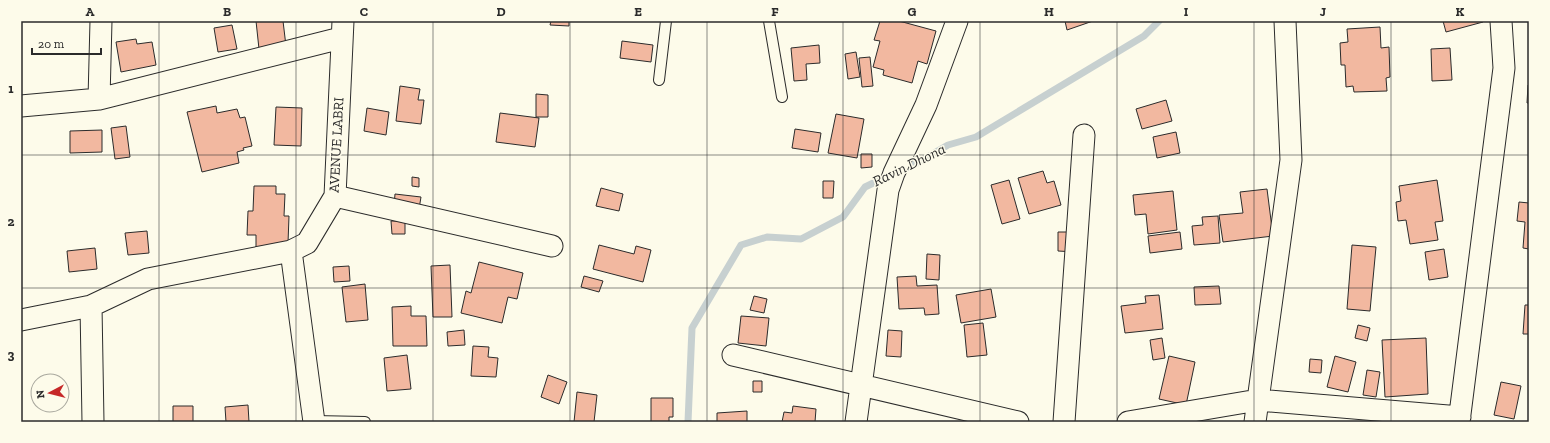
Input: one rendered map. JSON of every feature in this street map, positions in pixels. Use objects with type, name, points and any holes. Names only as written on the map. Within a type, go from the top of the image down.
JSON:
[{"type":"street","points":[[99,99],[101,21]]},
{"type":"street","points":[[856,422],[888,190],[894,173],[926,105],[957,21]]},
{"type":"street","points":[[1255,422],[1291,160],[1285,21]]},
{"type":"street","points":[[1128,422],[1258,400],[1460,419],[1504,68],[1501,21]]},
{"type":"street","points":[[21,106],[99,99],[342,29]]},
{"type":"street","name":"AVENUE LABRI","points":[[21,320],[91,306],[148,279],[290,251],[307,243],[335,196],[342,29]]},
{"type":"street","points":[[1064,422],[1084,135]]},
{"type":"street","points":[[335,196],[552,246]]},
{"type":"street","points":[[290,251],[314,421]]},
{"type":"street","points":[[91,306],[93,422]]},
{"type":"street","points":[[733,355],[1018,422]]},
{"type":"lane","points":[[658,80],[666,21]]},
{"type":"lane","points":[[769,21],[782,98]]},
{"type":"lane","points":[[314,421],[365,422]]},
{"type":"building","points":[[256,21],[283,21],[286,46],[259,49]]},
{"type":"building","points":[[551,21],[569,21],[569,26],[550,25]]},
{"type":"building","points":[[880,21],[899,21],[936,31],[927,64],[918,61],[912,83],[883,75],[884,70],[873,67],[880,41],[874,40]]},
{"type":"building","points":[[1065,21],[1093,21],[1067,30]]},
{"type":"building","points":[[1443,21],[1483,21],[1483,22],[1446,32]]},
{"type":"building","points":[[232,25],[237,49],[218,52],[214,28]]},
{"type":"building","points":[[1380,27],[1381,48],[1389,47],[1390,77],[1386,78],[1387,91],[1354,92],[1353,86],[1346,87],[1345,65],[1341,65],[1340,43],[1348,42],[1347,29]]},
{"type":"building","points":[[136,39],[137,44],[152,42],[156,65],[121,72],[116,42]]},
{"type":"building","points":[[622,41],[653,45],[651,62],[620,58]]},
{"type":"building","points":[[819,45],[820,63],[806,64],[807,80],[794,81],[791,48]]},
{"type":"building","points":[[1450,48],[1452,80],[1432,81],[1431,49]]},
{"type":"building","points":[[856,52],[860,77],[848,79],[845,54]]},
{"type":"building","points":[[870,57],[873,86],[862,87],[859,58]]},
{"type":"building","points":[[1528,85],[1529,103],[1527,103]]},
{"type":"building","points":[[400,86],[420,89],[418,100],[424,100],[421,124],[396,121]]},
{"type":"building","points":[[536,94],[548,95],[548,117],[536,117]]},
{"type":"building","points":[[1166,100],[1172,121],[1142,129],[1136,109]]},
{"type":"building","points":[[216,106],[217,113],[237,109],[240,118],[245,117],[252,146],[243,148],[244,150],[237,152],[239,163],[202,172],[187,112]]},
{"type":"building","points":[[276,107],[302,108],[301,146],[274,145]]},
{"type":"building","points":[[367,108],[389,112],[386,135],[364,131]]},
{"type":"building","points":[[500,113],[539,118],[535,147],[496,142]]},
{"type":"building","points":[[836,114],[864,119],[857,158],[828,153]]},
{"type":"building","points":[[126,126],[130,157],[115,159],[111,128]]},
{"type":"building","points":[[795,129],[821,133],[818,152],[792,148]]},
{"type":"building","points":[[102,130],[102,152],[70,153],[70,131]]},
{"type":"building","points":[[1176,132],[1180,153],[1157,158],[1153,137]]},
{"type":"building","points":[[861,154],[872,154],[872,167],[861,168]]},
{"type":"building","points":[[1043,171],[1047,183],[1054,181],[1061,205],[1029,214],[1018,178]]},
{"type":"building","points":[[412,177],[419,178],[419,187],[412,186]]},
{"type":"building","points":[[1009,180],[1020,219],[1002,224],[991,185]]},
{"type":"building","points":[[1437,180],[1443,221],[1435,222],[1438,240],[1410,244],[1406,220],[1398,221],[1396,202],[1401,201],[1399,186]]},
{"type":"building","points":[[823,181],[834,181],[833,198],[823,198]]},
{"type":"building","points":[[254,186],[276,186],[276,194],[285,194],[284,216],[289,216],[288,243],[256,252],[256,235],[247,235],[248,211],[253,211]]},
{"type":"building","points":[[601,188],[623,194],[619,211],[596,206]]},
{"type":"building","points":[[1267,189],[1273,236],[1223,242],[1219,215],[1243,213],[1240,192]]},
{"type":"building","points":[[1173,191],[1177,230],[1148,234],[1146,214],[1135,215],[1133,195]]},
{"type":"building","points":[[395,194],[421,197],[419,209],[394,206]]},
{"type":"building","points":[[1519,202],[1529,203],[1529,249],[1523,248],[1525,222],[1517,221]]},
{"type":"building","points":[[1218,216],[1220,243],[1194,245],[1192,226],[1203,225],[1202,217]]},
{"type":"building","points":[[391,221],[405,221],[405,234],[392,234]]},
{"type":"building","points":[[147,231],[149,253],[128,255],[125,233]]},
{"type":"building","points":[[1058,232],[1076,232],[1076,252],[1058,251]]},
{"type":"building","points":[[1180,232],[1182,249],[1150,253],[1148,236]]},
{"type":"building","points":[[599,245],[634,254],[636,246],[651,250],[643,282],[593,269]]},
{"type":"building","points":[[1352,245],[1376,247],[1370,311],[1347,309]]},
{"type":"building","points":[[95,248],[97,269],[69,272],[67,251]]},
{"type":"building","points":[[1444,249],[1448,277],[1429,280],[1425,252]]},
{"type":"building","points":[[927,254],[940,255],[939,280],[926,279]]},
{"type":"building","points":[[479,262],[523,273],[517,299],[508,297],[502,323],[461,313],[466,291],[471,293]]},
{"type":"building","points":[[450,265],[452,317],[433,317],[431,266]]},
{"type":"building","points":[[349,266],[350,281],[334,282],[333,267]]},
{"type":"building","points":[[584,276],[603,281],[599,292],[581,287]]},
{"type":"building","points":[[916,276],[917,286],[937,285],[939,314],[925,315],[924,308],[899,309],[897,277]]},
{"type":"building","points":[[365,284],[368,320],[346,322],[342,287]]},
{"type":"building","points":[[1219,286],[1221,304],[1195,305],[1194,287]]},
{"type":"building","points":[[991,289],[996,317],[961,323],[956,295]]},
{"type":"building","points":[[1159,295],[1163,329],[1125,333],[1121,306],[1146,303],[1145,296]]},
{"type":"building","points":[[754,296],[767,299],[764,313],[750,310]]},
{"type":"building","points":[[1525,305],[1529,305],[1529,334],[1523,334]]},
{"type":"building","points":[[411,306],[411,316],[426,316],[427,346],[393,346],[392,307]]},
{"type":"building","points":[[741,316],[769,318],[766,346],[738,343]]},
{"type":"building","points":[[983,323],[987,355],[967,357],[964,325]]},
{"type":"building","points":[[1358,325],[1370,328],[1367,341],[1355,338]]},
{"type":"building","points":[[464,330],[465,345],[448,346],[447,332]]},
{"type":"building","points":[[888,330],[902,331],[901,357],[886,356]]},
{"type":"building","points":[[1162,338],[1165,358],[1153,360],[1150,340]]},
{"type":"building","points":[[1426,338],[1428,394],[1385,397],[1382,340]]},
{"type":"building","points":[[473,346],[489,347],[488,357],[498,358],[496,377],[471,376]]},
{"type":"building","points":[[407,355],[411,389],[387,391],[384,358]]},
{"type":"building","points":[[1169,356],[1195,362],[1186,405],[1159,399]]},
{"type":"building","points":[[1335,356],[1356,362],[1348,392],[1327,387]]},
{"type":"building","points":[[1310,359],[1322,360],[1321,373],[1309,372]]},
{"type":"building","points":[[1367,370],[1380,372],[1376,397],[1363,395]]},
{"type":"building","points":[[548,375],[567,382],[559,404],[541,397]]},
{"type":"building","points":[[753,381],[762,381],[762,392],[753,392]]},
{"type":"building","points":[[1501,382],[1521,386],[1514,419],[1494,415]]},
{"type":"building","points":[[577,392],[597,395],[594,422],[574,422]]},
{"type":"building","points":[[651,398],[673,398],[673,417],[669,417],[669,422],[651,422]]},
{"type":"building","points":[[248,405],[249,422],[226,422],[225,407]]},
{"type":"building","points":[[173,406],[193,406],[193,422],[173,422]]},
{"type":"building","points":[[793,406],[816,409],[815,422],[782,422],[784,412],[792,413]]},
{"type":"building","points":[[747,411],[747,422],[717,422],[717,413]]},
{"type":"waterway","name":"Ravin Dhona","points":[[901,170],[919,162],[948,145],[976,137],[1144,36],[1159,21]]},
{"type":"waterway","name":"Ravin Dhona","points":[[688,422],[692,328],[741,245],[767,237],[801,239],[843,217],[865,187],[890,175]]}]
